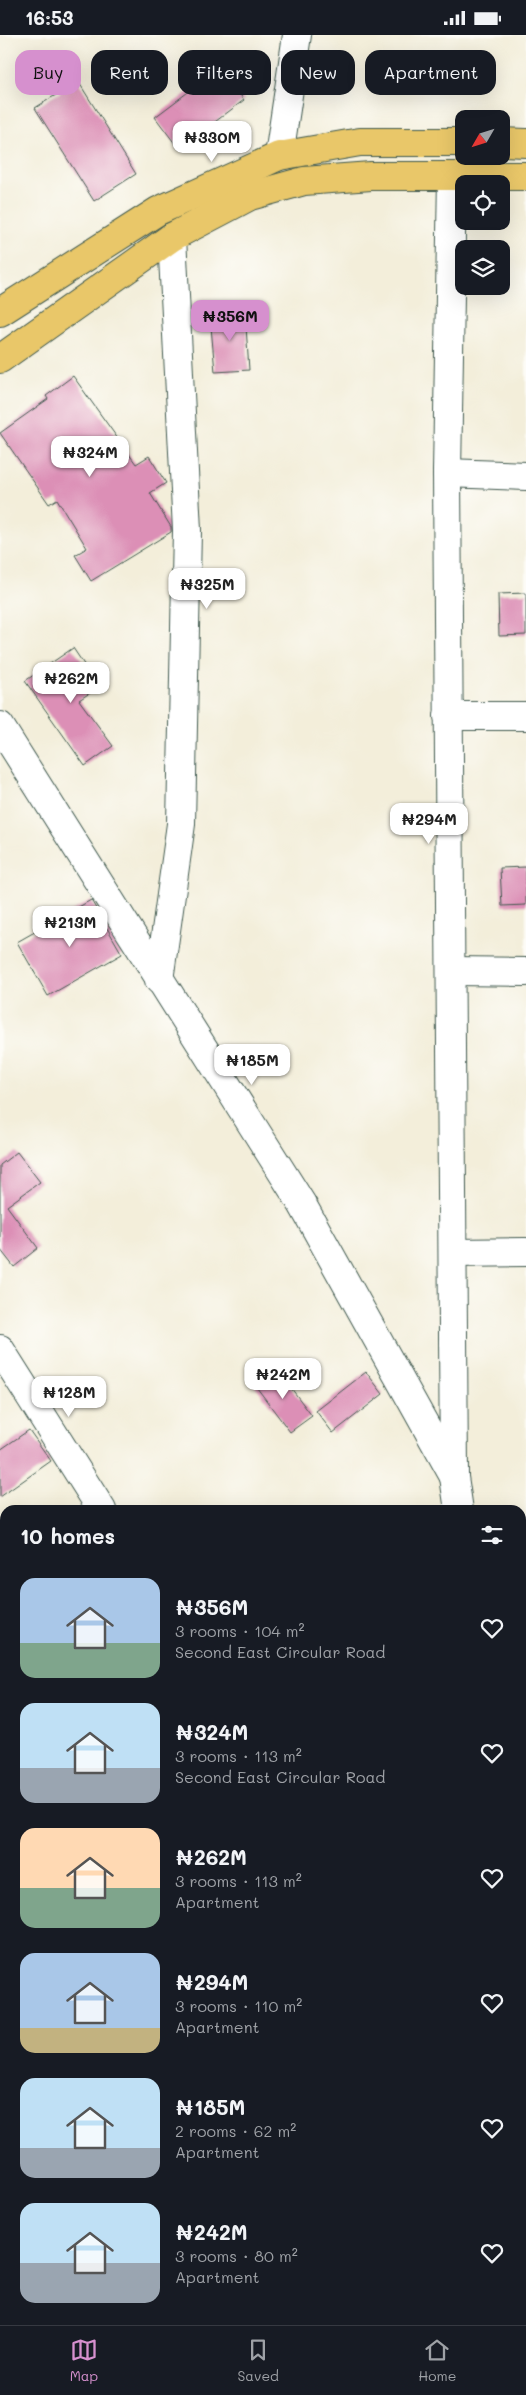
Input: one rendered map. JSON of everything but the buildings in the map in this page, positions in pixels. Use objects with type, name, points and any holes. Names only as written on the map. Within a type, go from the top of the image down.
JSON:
[{"type":"main road","points":[[0,311],[158,211],[279,156],[360,142],[455,142]]},
{"type":"main road","points":[[510,142],[526,143]]},
{"type":"main road","points":[[0,359],[172,237],[250,196],[304,181],[371,175],[526,176]]},
{"type":"street","points":[[279,156],[298,35]]},
{"type":"street","points":[[452,176],[447,473],[452,971],[454,1477],[457,1505]]},
{"type":"street","points":[[159,980],[181,824],[187,540],[172,237]]},
{"type":"street","points":[[447,473],[526,476]]},
{"type":"street","points":[[448,717],[526,716]]},
{"type":"street","points":[[0,726],[159,980],[302,1203],[454,1477]]},
{"type":"street","points":[[452,971],[526,972]]},
{"type":"street","points":[[453,1253],[526,1252]]},
{"type":"street","points":[[0,1349],[99,1505]]}]
